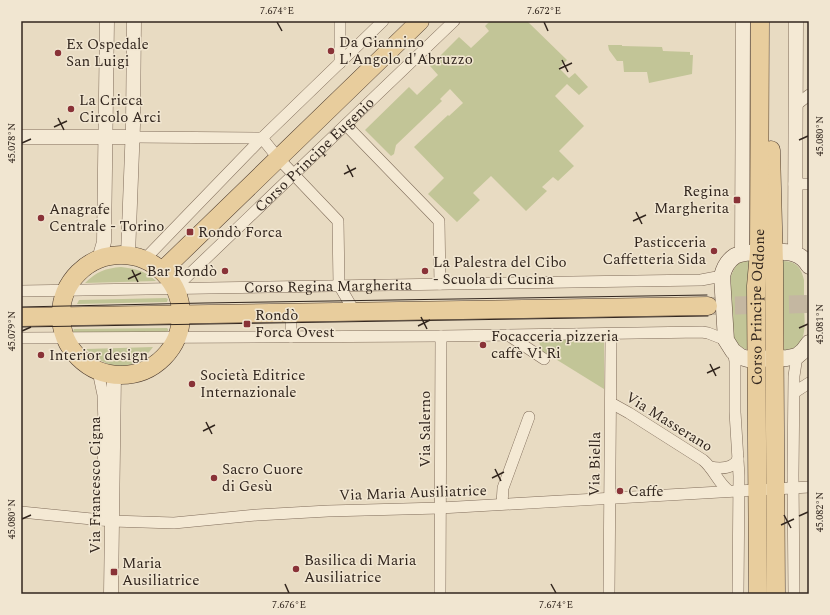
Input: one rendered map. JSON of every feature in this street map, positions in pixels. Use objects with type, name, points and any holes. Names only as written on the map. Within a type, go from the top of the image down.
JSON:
[{"type":"main road","name":"Corso Principe Eugenio","points":[[162,271],[420,21]]},
{"type":"main road","name":"Corso Principe Oddone","points":[[760,21],[758,252],[766,359],[767,490],[776,594]]},
{"type":"main road","name":"Corso Principe Oddone","points":[[758,252],[771,150],[772,21]]},
{"type":"main road","points":[[722,276],[728,261],[758,252],[795,253],[800,256],[809,266]]},
{"type":"main road","points":[[115,255],[136,257],[162,271],[175,288],[180,301],[181,314],[177,337],[166,355],[151,368],[132,375],[106,373],[80,360],[69,348],[61,327],[61,304],[69,283],[79,271],[92,262],[115,255]]},
{"type":"main road","name":"Corso Principe Oddone","points":[[722,276],[729,346]]},
{"type":"main road","name":"Corso Regina Margherita","points":[[21,317],[708,306]]},
{"type":"main road","points":[[729,346],[743,358],[766,359],[804,350]]},
{"type":"main road","name":"Corso Principe Oddone","points":[[758,594],[767,490]]},
{"type":"street","points":[[99,259],[104,242],[107,21]]},
{"type":"street","points":[[134,21],[132,137],[136,257]]},
{"type":"street","points":[[340,21],[340,63]]},
{"type":"street","points":[[136,257],[383,21]]},
{"type":"street","name":"Corso Principe Eugenio","points":[[175,288],[454,21]]},
{"type":"street","name":"Corso Principe Oddone","points":[[744,21],[758,252]]},
{"type":"street","points":[[795,253],[794,184],[802,104],[796,21]]},
{"type":"street","points":[[802,104],[809,95]]},
{"type":"street","points":[[346,125],[439,221],[440,284]]},
{"type":"street","points":[[21,137],[262,138]]},
{"type":"street","points":[[262,138],[278,158],[338,221],[339,285],[354,311]]},
{"type":"street","points":[[794,184],[809,184]]},
{"type":"street","name":"Corso Regina Margherita","points":[[21,291],[701,280],[722,276]]},
{"type":"street","name":"Corso Regina Margherita","points":[[291,312],[291,337]]},
{"type":"street","points":[[21,338],[441,336],[702,332],[715,335],[729,346]]},
{"type":"street","name":"Via Biella","points":[[609,594],[611,334]]},
{"type":"street","points":[[508,335],[544,359]]},
{"type":"street","name":"Via Salerno","points":[[440,594],[441,336]]},
{"type":"street","name":"Corso Principe Oddone","points":[[729,346],[735,361],[735,412],[738,459],[734,491],[738,594]]},
{"type":"street","points":[[794,594],[794,376],[804,350]]},
{"type":"street","name":"Via Francesco Cigna","points":[[106,373],[107,520],[111,594]]},
{"type":"street","points":[[795,392],[809,384]]},
{"type":"street","name":"Via Masserano","points":[[611,403],[703,460],[722,484],[734,491]]},
{"type":"street","points":[[502,504],[503,488],[529,416]]},
{"type":"street","name":"Via Masserano","points":[[710,467],[730,467],[738,459]]},
{"type":"street","name":"Via Maria Ausiliatrice","points":[[21,512],[107,520],[176,523],[257,515],[328,511],[440,508],[809,487]]},
{"type":"green space","points":[[490,21],[527,21],[567,60],[559,68],[569,78],[575,73],[588,87],[579,95],[567,84],[555,96],[584,126],[559,151],[574,166],[558,181],[553,177],[542,187],[547,191],[526,211],[491,176],[473,193],[480,200],[457,222],[428,194],[444,178],[414,147],[463,103],[450,89],[440,99],[442,101],[396,145],[394,154],[391,156],[365,130],[409,87],[417,95],[438,75],[430,66],[459,37],[471,48],[489,31],[485,26]]},
{"type":"green space","points":[[608,45],[662,47],[663,51],[690,52],[690,55],[693,55],[692,74],[649,83],[647,72],[624,72],[623,61],[617,61],[609,50]]},
{"type":"green space","points":[[749,261],[748,349],[745,349],[738,345],[734,340],[731,323],[731,276],[736,265],[741,262]]},
{"type":"green space","points":[[782,261],[797,265],[803,275],[805,322],[801,342],[791,349],[783,350]]},
{"type":"green space","points":[[121,267],[131,268],[148,274],[156,281],[85,283],[102,271]]},
{"type":"green space","points":[[168,299],[167,302],[77,304],[79,300]]},
{"type":"green space","points":[[167,328],[168,331],[166,332],[73,331],[74,329]]},
{"type":"green space","points":[[538,336],[604,336],[604,389],[541,350]]},
{"type":"green space","points":[[153,347],[137,362],[120,366],[103,362],[86,349]]},
{"type":"tunnel","points":[[708,306],[809,304]]},
{"type":"tram line","points":[[21,307],[707,295]]},
{"type":"tram line","points":[[21,327],[708,316]]},
{"type":"place","name":"Da Giannino L'Angolo d'Abruzzo","points":[[331,51]]},
{"type":"place","name":"Ex Ospedale San Luigi","points":[[58,53]]},
{"type":"place","name":"La Cricca Circolo Arci","points":[[71,109]]},
{"type":"place","name":"Regina Margherita","points":[[737,200]]},
{"type":"place","name":"Anagrafe Centrale - Torino","points":[[41,218]]},
{"type":"place","name":"Rondò Forca","points":[[190,232]]},
{"type":"place","name":"Pasticceria Caffetteria Sida","points":[[714,251]]},
{"type":"place","name":"Bar Rondò","points":[[225,271]]},
{"type":"place","name":"La Palestra del Cibo - Scuola di Cucina","points":[[425,271]]},
{"type":"place","name":"Rondò Forca Ovest","points":[[247,324]]},
{"type":"place","name":"Focacceria pizzeria caffè Vi Ri","points":[[483,345]]},
{"type":"place","name":"Interior design","points":[[41,355]]},
{"type":"place","name":"Società Editrice Internazionale","points":[[192,384]]},
{"type":"place","name":"Sacro Cuore di Gesù","points":[[214,478]]},
{"type":"place","name":"Caffe","points":[[620,491]]},
{"type":"place","name":"Basilica di Maria Ausiliatrice","points":[[296,569]]},
{"type":"place","name":"Maria Ausiliatrice","points":[[114,572]]}]
